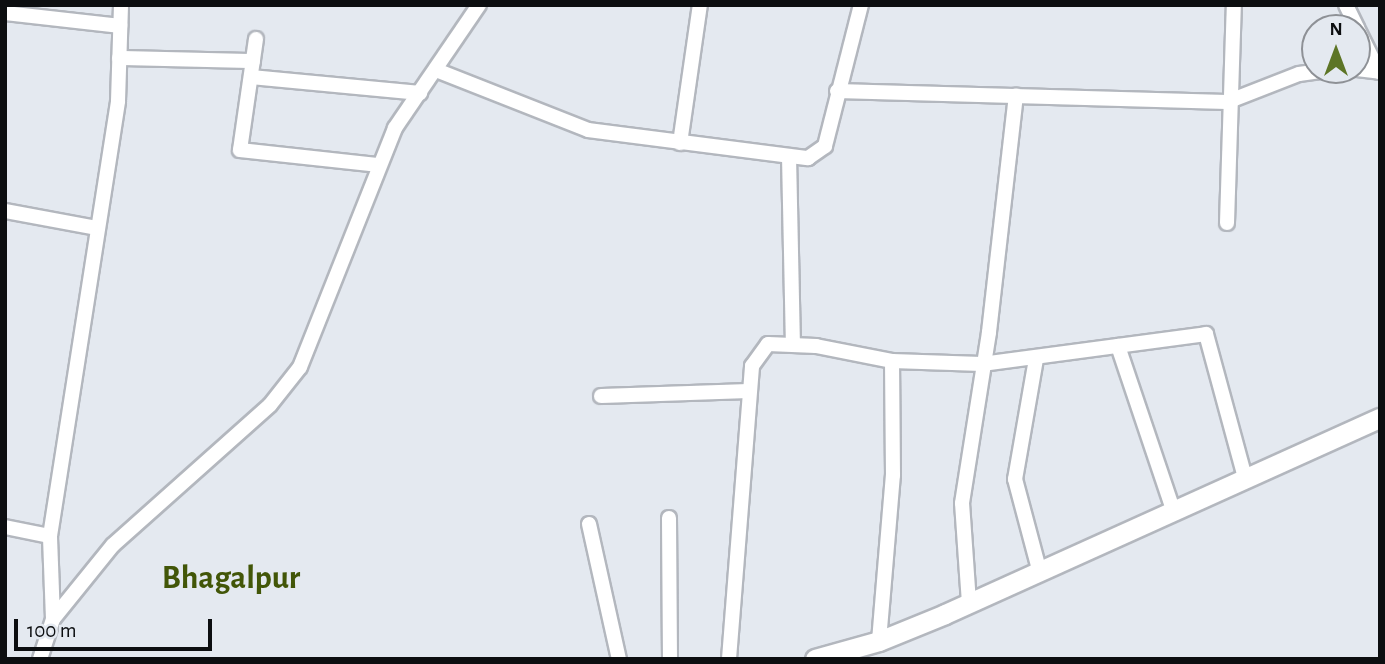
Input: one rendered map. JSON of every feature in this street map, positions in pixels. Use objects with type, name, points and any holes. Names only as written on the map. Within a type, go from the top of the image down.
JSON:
[{"type":"main road","points":[[815,659],[879,641],[969,603],[1380,418]]},
{"type":"street","points":[[41,657],[53,619],[50,536],[97,228],[119,58],[121,5]]},
{"type":"street","points":[[53,619],[113,545],[285,389],[323,314],[379,165],[420,93],[479,5]]},
{"type":"street","points":[[681,143],[700,5]]},
{"type":"street","points":[[436,70],[588,130],[808,158],[822,152],[861,5]]},
{"type":"street","points":[[1227,223],[1227,102],[1234,5]]},
{"type":"street","points":[[5,13],[120,26]]},
{"type":"street","points":[[256,39],[240,150],[379,165]]},
{"type":"street","points":[[1371,56],[1379,72]]},
{"type":"street","points":[[119,58],[253,61]]},
{"type":"street","points":[[837,92],[1227,102],[1301,74]]},
{"type":"street","points":[[251,78],[420,93]]},
{"type":"street","points":[[969,603],[961,519],[1016,96]]},
{"type":"street","points":[[789,156],[793,344]]},
{"type":"street","points":[[5,211],[97,228]]},
{"type":"street","points":[[729,659],[749,391],[761,349],[793,344],[892,361],[982,364],[1036,359],[1206,334],[1245,478]]},
{"type":"street","points":[[1118,346],[1173,509]]},
{"type":"street","points":[[1036,359],[1015,479],[1040,569]]},
{"type":"street","points":[[879,641],[893,475],[892,361]]},
{"type":"street","points":[[601,396],[749,391]]},
{"type":"street","points":[[669,518],[670,659]]},
{"type":"street","points":[[589,524],[619,659]]},
{"type":"street","points":[[5,527],[50,536]]},
{"type":"district","name":"Bhagalpur","points":[[231,579]]}]
